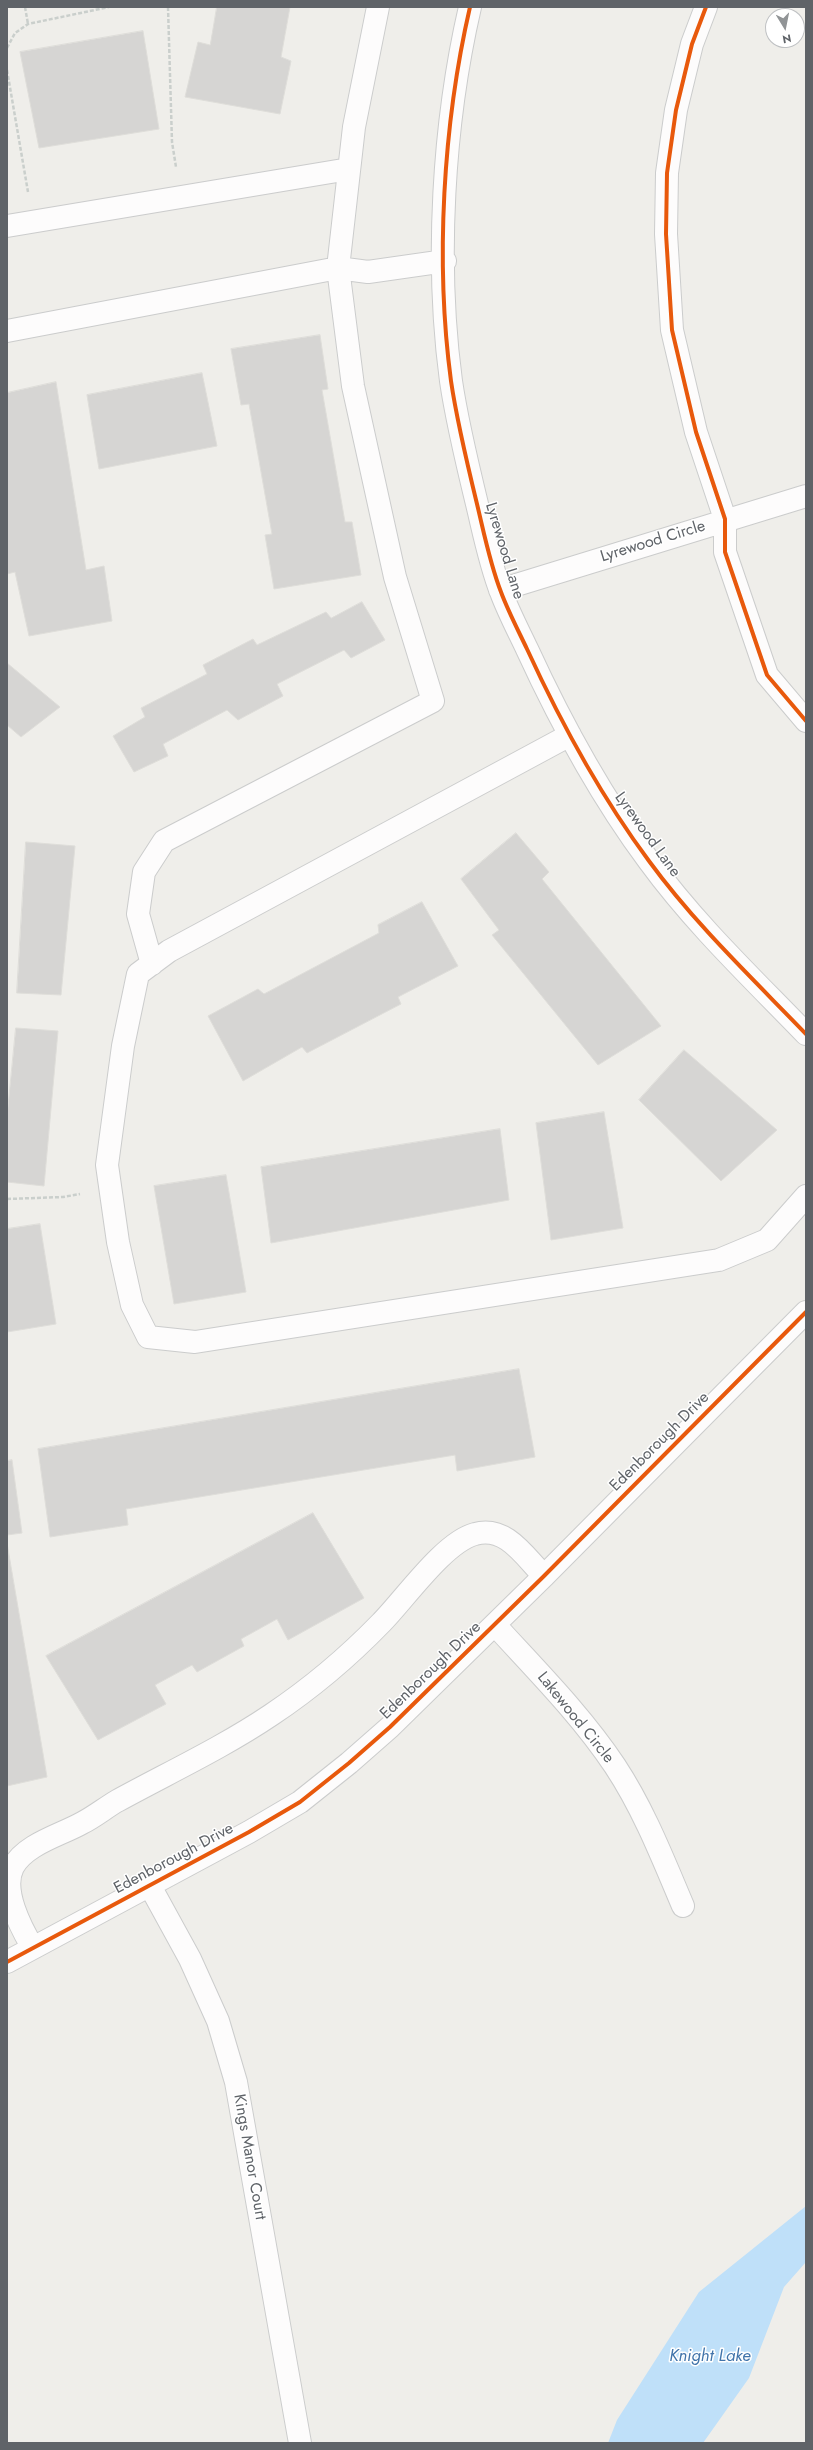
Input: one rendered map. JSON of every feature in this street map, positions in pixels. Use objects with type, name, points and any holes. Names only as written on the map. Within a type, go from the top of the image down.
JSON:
[{"type":"street","points":[[152,964],[138,914],[144,872],[164,841],[433,701],[395,576],[353,386],[338,268],[354,127],[378,7]]},
{"type":"street","name":"Lyrewood Lane","points":[[470,7],[460,52],[449,137],[444,304],[452,382],[467,463],[500,590],[549,697],[597,785],[649,862],[702,927],[806,1034]]},
{"type":"street","points":[[706,7],[692,44],[676,110],[667,173],[667,241],[672,330],[696,432],[725,520],[725,552],[767,675],[806,721]]},
{"type":"street","points":[[7,226],[349,169]]},
{"type":"street","points":[[7,331],[338,268],[368,272],[445,260]]},
{"type":"street","name":"Lyrewood Circle","points":[[500,590],[806,496]]},
{"type":"street","points":[[570,735],[169,951],[138,974],[122,1046],[107,1165],[118,1242],[132,1305],[148,1337],[195,1342],[720,1260],[767,1240],[806,1196]]},
{"type":"street","name":"Edenborough Drive","points":[[7,1962],[150,1886],[300,1802],[390,1727],[495,1625],[806,1312]]},
{"type":"street","points":[[32,1948],[16,1918],[10,1882],[14,1866],[32,1848],[83,1823],[115,1802],[272,1715],[339,1662],[380,1624],[430,1568],[466,1537],[490,1532],[503,1535],[544,1576]]},
{"type":"street","name":"Lakewood Circle","points":[[495,1625],[576,1713],[616,1767],[650,1828],[683,1906]]},
{"type":"street","name":"Kings Manor Court","points":[[150,1886],[190,1960],[218,2021],[236,2082],[300,2443]]},
{"type":"path","points":[[25,7],[28,24]]},
{"type":"path","points":[[7,48],[16,33],[28,24],[109,7]]},
{"type":"path","points":[[168,7],[172,142],[181,197]]},
{"type":"path","points":[[7,70],[34,222]]},
{"type":"path","points":[[7,1199],[63,1197],[111,1188]]},
{"type":"water","name":"Knight Lake","points":[[806,2206],[806,2262],[784,2287],[749,2378],[703,2443],[608,2443],[617,2420],[699,2292]]},
{"type":"building","points":[[217,7],[290,7],[281,57],[291,61],[280,114],[185,97],[198,42],[210,45]]},
{"type":"building","points":[[143,31],[159,129],[39,148],[20,52]]},
{"type":"building","points":[[320,335],[328,389],[322,390],[345,522],[352,522],[361,575],[274,589],[265,535],[272,534],[249,404],[241,405],[231,349]]},
{"type":"building","points":[[202,373],[217,446],[99,469],[87,395]]},
{"type":"building","points":[[56,382],[86,570],[104,566],[112,621],[29,636],[15,572],[7,574],[7,393]]},
{"type":"building","points":[[362,602],[385,640],[351,658],[344,650],[277,684],[283,696],[238,720],[227,710],[163,744],[168,756],[134,772],[113,736],[145,717],[141,708],[207,674],[203,665],[253,639],[257,645],[326,612],[331,618]]},
{"type":"building","points":[[7,663],[60,707],[21,737],[7,725]]},
{"type":"building","points":[[516,833],[549,872],[542,879],[661,1026],[598,1065],[492,935],[499,930],[461,879]]},
{"type":"building","points":[[26,842],[75,846],[61,995],[17,993]]},
{"type":"building","points":[[422,902],[458,966],[398,997],[401,1004],[307,1053],[302,1047],[243,1081],[208,1016],[258,989],[264,994],[379,933],[378,925]]},
{"type":"building","points":[[16,1028],[58,1031],[44,1186],[7,1182],[7,1117]]},
{"type":"building","points":[[684,1050],[777,1130],[721,1181],[639,1100]]},
{"type":"building","points":[[604,1112],[623,1228],[551,1240],[536,1123]]},
{"type":"building","points":[[500,1129],[509,1200],[271,1243],[261,1167]]},
{"type":"building","points":[[226,1175],[246,1292],[174,1304],[154,1186]]},
{"type":"building","points":[[40,1224],[56,1324],[7,1332],[7,1229]]},
{"type":"building","points":[[519,1369],[535,1457],[457,1471],[455,1455],[126,1509],[128,1525],[50,1537],[38,1449]]},
{"type":"building","points":[[12,1460],[22,1533],[7,1535],[7,1461]]},
{"type":"building","points":[[313,1513],[364,1598],[288,1640],[277,1619],[241,1639],[244,1646],[197,1672],[192,1665],[155,1685],[166,1704],[98,1740],[46,1656]]},
{"type":"building","points":[[7,1543],[47,1777],[7,1786]]},
{"type":"cycle path","points":[[470,7],[453,98],[448,145],[444,193],[443,289],[446,336],[456,412],[490,559],[497,581],[513,620],[540,677],[582,758],[631,836],[685,907],[806,1034]]},
{"type":"cycle path","points":[[706,7],[692,44],[676,110],[667,173],[666,234],[672,330],[696,432],[725,519],[725,552],[767,675],[806,721]]},
{"type":"cycle path","points":[[7,1962],[249,1832],[300,1802],[349,1763],[390,1727],[544,1576],[806,1312]]}]
